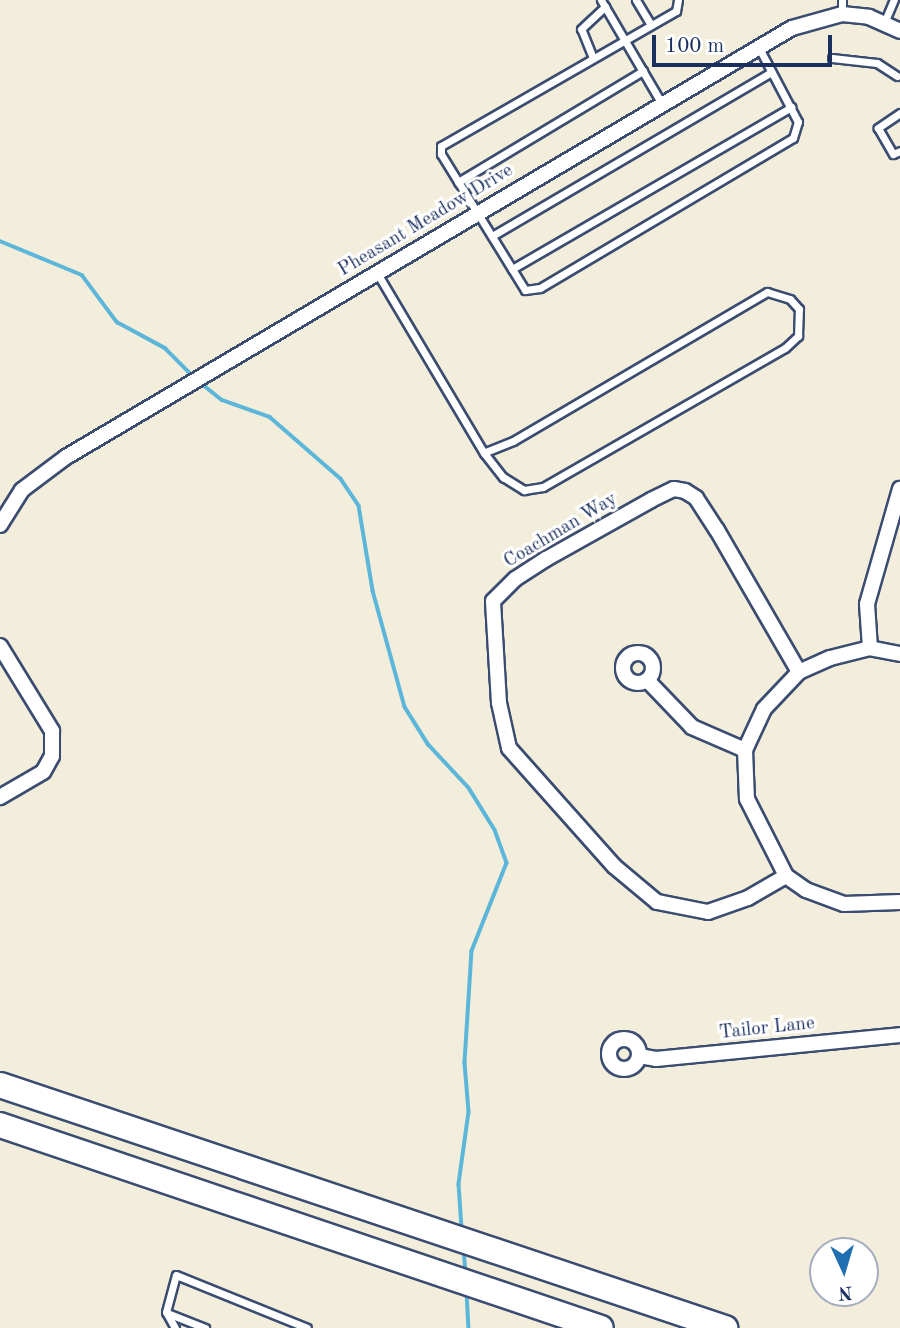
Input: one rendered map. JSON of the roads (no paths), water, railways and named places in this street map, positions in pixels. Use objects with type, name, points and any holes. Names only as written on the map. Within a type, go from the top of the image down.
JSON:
[{"type":"highway","points":[[0,1085],[725,1328]]},
{"type":"highway","points":[[0,1125],[601,1328]]},
{"type":"street","name":"Pheasant Meadow Drive","points":[[0,526],[38,475],[758,47],[809,20],[842,7],[900,31]]},
{"type":"street","name":"Coachman Way","points":[[786,876],[748,898],[708,912],[657,902],[614,866],[509,748],[499,704],[493,601],[515,579],[558,552],[651,500],[674,489],[685,491],[696,498],[717,530],[799,672]]},
{"type":"street","points":[[870,648],[867,604],[900,489]]},
{"type":"street","points":[[0,646],[52,731],[52,756],[43,772],[0,797]]},
{"type":"street","points":[[900,654],[870,648],[830,657],[799,672],[764,709],[745,750],[747,799],[786,876],[806,890],[844,904],[900,902]]},
{"type":"street","points":[[647,680],[692,727],[745,750]]},
{"type":"street","name":"Tailor Lane","points":[[639,1056],[656,1059],[900,1035]]},
{"type":"lane","points":[[636,0],[652,24]]},
{"type":"lane","points":[[678,0],[676,11],[441,146],[441,154],[525,290],[540,288],[793,138],[798,122],[758,47]]},
{"type":"lane","points":[[884,23],[894,0]]},
{"type":"lane","points":[[593,58],[581,29],[603,3],[662,104]]},
{"type":"lane","points":[[832,58],[877,63],[899,79]]},
{"type":"lane","points":[[458,182],[643,71]]},
{"type":"lane","points":[[492,236],[772,72]]},
{"type":"lane","points":[[512,269],[791,107]]},
{"type":"lane","points":[[900,113],[878,128],[894,154],[900,151]]},
{"type":"lane","points":[[377,272],[484,453],[503,477],[524,490],[542,487],[785,348],[798,335],[799,309],[790,299],[767,292],[513,441],[484,453]]},
{"type":"lane","points":[[175,1328],[166,1312],[176,1275],[307,1328]]},
{"type":"lane","points":[[166,1312],[205,1328]]},
{"type":"waterway","points":[[0,241],[82,275],[117,322],[165,348],[193,376]]},
{"type":"waterway","points":[[201,383],[222,400],[270,417],[341,479],[359,506],[373,591],[405,707],[428,744],[469,788],[495,830],[507,863],[472,951],[465,1063],[469,1112],[459,1184],[462,1228]]},
{"type":"waterway","points":[[464,1250],[466,1274]]},
{"type":"waterway","points":[[467,1292],[469,1328]]}]
